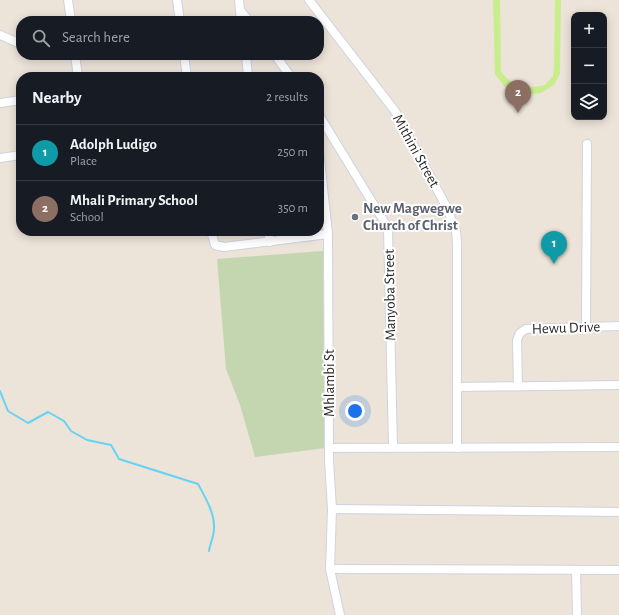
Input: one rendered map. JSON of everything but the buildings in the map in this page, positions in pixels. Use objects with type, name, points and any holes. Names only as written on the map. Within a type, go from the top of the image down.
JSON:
[{"type":"street","points":[[68,0],[70,16]]},
{"type":"street","points":[[177,0],[179,16]]},
{"type":"street","points":[[239,0],[241,16]]},
{"type":"street","name":"Mithini Street","points":[[309,0],[321,16]]},
{"type":"street","points":[[240,9],[245,16]]},
{"type":"street","name":"Mithini Street","points":[[324,19],[395,111],[446,206],[453,222],[457,244],[457,448]]},
{"type":"street","points":[[0,35],[16,42]]},
{"type":"street","points":[[76,60],[77,72]]},
{"type":"street","points":[[185,60],[186,72]]},
{"type":"street","points":[[246,60],[248,72]]},
{"type":"street","points":[[279,60],[287,72]]},
{"type":"street","points":[[0,103],[16,101]]},
{"type":"street","name":"Manyoba Street","points":[[324,123],[388,228],[393,447]]},
{"type":"street","points":[[586,326],[587,144]]},
{"type":"street","points":[[0,158],[16,156]]},
{"type":"street","name":"Mhlambi St","points":[[324,197],[328,234],[329,448],[332,509],[330,569],[340,615]]},
{"type":"street","points":[[324,235],[328,234]]},
{"type":"street","points":[[213,236],[215,244],[224,247],[314,236]]},
{"type":"street","points":[[269,236],[270,242]]},
{"type":"street","name":"Hewu Drive","points":[[518,386],[517,340],[520,333],[526,329],[619,326]]},
{"type":"street","points":[[458,387],[619,385]]},
{"type":"street","points":[[329,448],[619,447]]},
{"type":"street","points":[[332,509],[619,512]]},
{"type":"street","points":[[330,569],[619,570]]},
{"type":"street","points":[[576,570],[577,615]]},
{"type":"green space","points":[[493,0],[500,0],[501,72],[506,78],[516,85],[531,87],[545,85],[553,76],[555,0],[561,0],[560,74],[554,85],[541,93],[521,93],[504,86],[495,74]]},
{"type":"green space","points":[[323,251],[325,448],[255,457],[240,405],[226,369],[217,259]]},
{"type":"waterway","points":[[0,391],[8,411],[28,423],[48,412],[64,421],[71,431],[87,440],[111,445],[119,459],[198,484],[209,505],[214,523],[209,551]]},
{"type":"place","name":"Mhali Primary School","points":[[518,113]]},
{"type":"place","name":"New Magwegwe Church of Christ","points":[[355,217]]},
{"type":"place","name":"Adolph Ludigo","points":[[554,264]]}]
